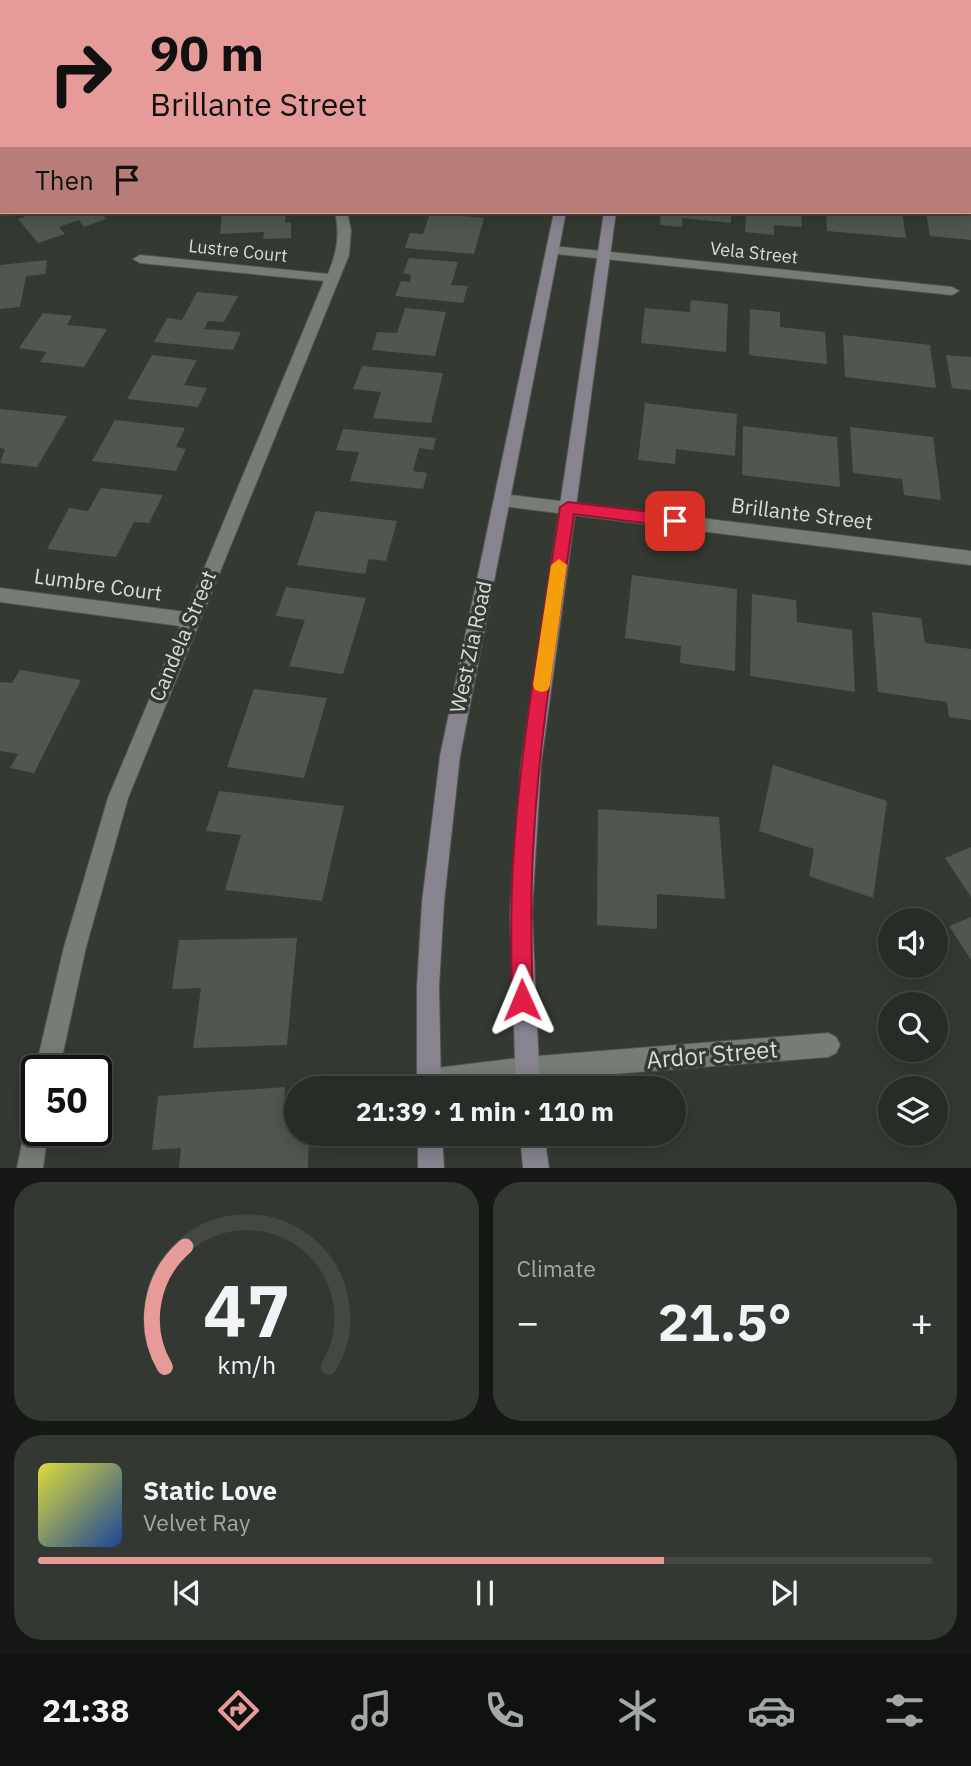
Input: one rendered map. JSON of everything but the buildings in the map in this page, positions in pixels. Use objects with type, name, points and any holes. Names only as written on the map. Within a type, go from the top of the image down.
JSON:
[{"type":"main road","name":"West Zia Road","points":[[428,1076],[428,987],[440,825],[461,692],[560,214]]},
{"type":"main road","points":[[527,1076],[521,913],[524,834],[531,764],[610,214]]},
{"type":"main road","points":[[431,1146],[432,1167]]},
{"type":"main road","points":[[533,1146],[536,1167]]},
{"type":"street","name":"Candela Street","points":[[51,1055],[75,947],[114,810],[332,278],[345,242],[341,214]]},
{"type":"street","name":"Vela Street","points":[[552,250],[952,292]]},
{"type":"street","name":"Lustre Court","points":[[140,259],[332,278]]},
{"type":"street","name":"Brillante Street","points":[[502,500],[971,558]]},
{"type":"street","name":"Lumbre Court","points":[[0,595],[190,620]]},
{"type":"street","name":"Ardor Street","points":[[554,1076],[828,1045]]},
{"type":"street","points":[[30,1167],[33,1146]]},
{"type":"slow traffic","points":[[542,685],[559,565]]},
{"type":"route","points":[[522,1000],[524,834],[531,764],[568,507],[675,521]]}]
